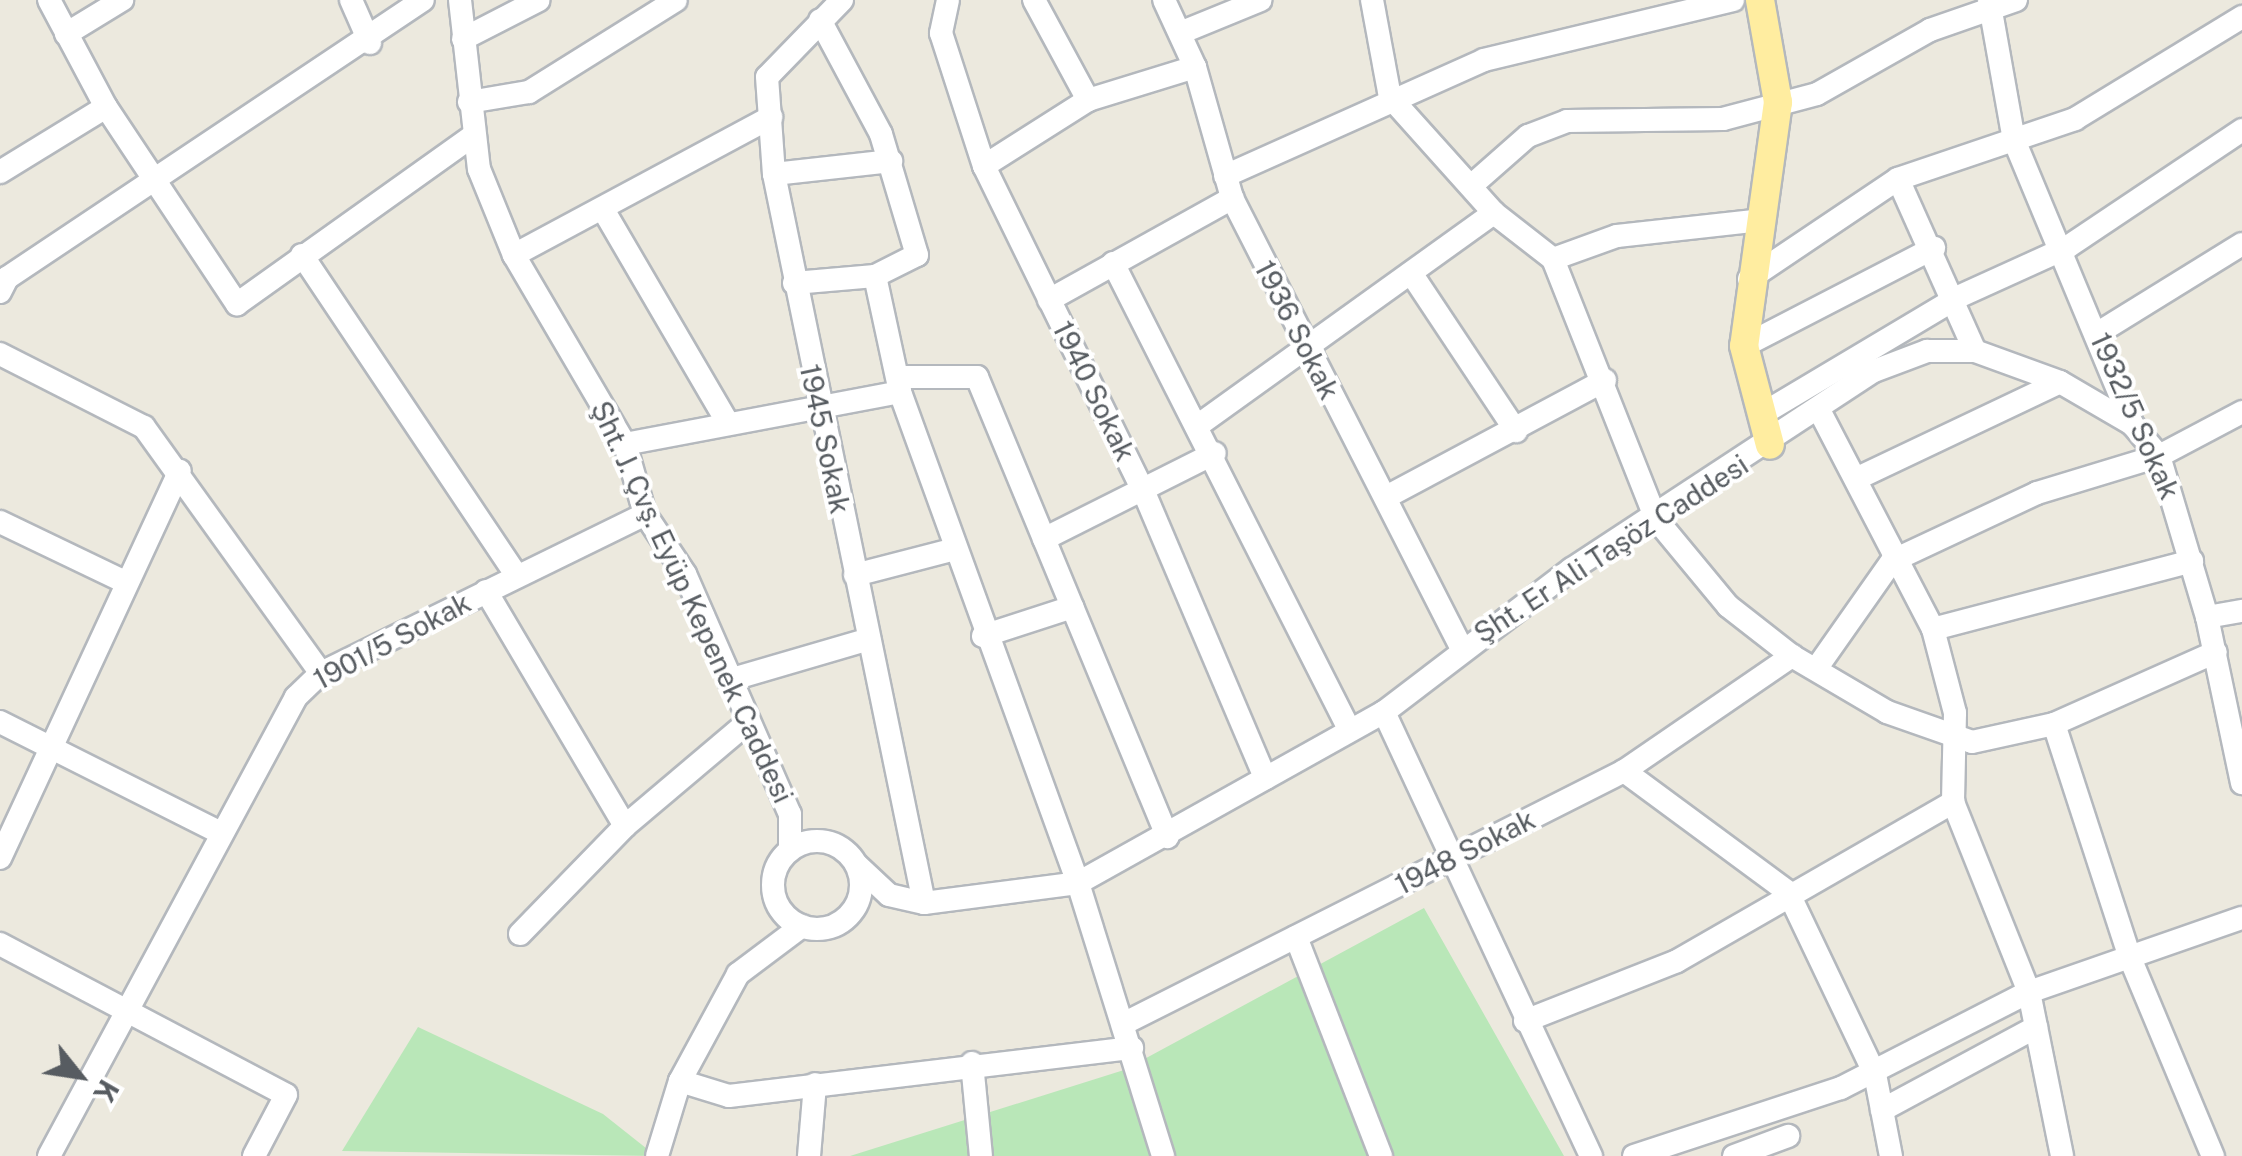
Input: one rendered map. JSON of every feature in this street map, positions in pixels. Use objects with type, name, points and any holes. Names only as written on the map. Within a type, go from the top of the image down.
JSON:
[{"type":"main road","name":"Şht. Er Ali Taşöz Caddesi","points":[[1760,0],[1778,102],[1763,220],[1748,280],[1744,346],[1770,445]]},
{"type":"street","points":[[49,0],[106,107],[237,304],[471,137]]},
{"type":"street","points":[[66,34],[122,0]]},
{"type":"street","points":[[351,0],[370,43]]},
{"type":"street","points":[[2,281],[152,179],[370,43],[423,0]]},
{"type":"street","name":"Şht. J. Çvş. Eyüp Kepenek Caddesi","points":[[460,0],[471,137],[514,255],[625,444],[646,514],[684,574],[790,814]]},
{"type":"street","points":[[463,39],[540,0]]},
{"type":"street","points":[[469,102],[528,92],[676,0]]},
{"type":"street","name":"1945 Sokak","points":[[842,0],[767,77],[774,174],[815,405],[924,903]]},
{"type":"street","name":"1940 Sokak","points":[[948,0],[940,33],[984,166],[1143,490],[1265,778]]},
{"type":"street","points":[[1034,0],[1088,100]]},
{"type":"street","name":"1936 Sokak","points":[[1164,0],[1195,68],[1229,187],[1303,350],[1388,496],[1461,648]]},
{"type":"street","points":[[1180,33],[1262,0]]},
{"type":"street","points":[[1372,0],[1390,97],[1494,213],[1553,259],[1605,380],[1656,518],[1728,606],[1792,656],[1952,739],[2054,724],[2216,652]]},
{"type":"street","points":[[1049,300],[1229,187],[1390,97],[1484,60],[1662,7],[1733,0]]},
{"type":"street","points":[[1471,186],[1528,136],[1567,121],[1723,119],[1817,94],[1930,30],[1989,6],[2016,0]]},
{"type":"street","name":"1932/5 Sokak","points":[[1989,6],[2014,140],[2066,248],[2132,424],[2159,456],[2216,652],[2242,784]]},
{"type":"street","points":[[1748,280],[1898,179],[2075,119],[2242,17]]},
{"type":"street","points":[[794,283],[875,276],[917,255],[892,161],[820,20]]},
{"type":"street","points":[[984,166],[1088,100],[1195,68]]},
{"type":"street","points":[[0,172],[106,107]]},
{"type":"street","points":[[514,255],[604,211],[771,118]]},
{"type":"street","points":[[1762,414],[1958,297],[2066,248],[2242,130]]},
{"type":"street","points":[[774,174],[892,161]]},
{"type":"street","points":[[1898,179],[1958,297],[1975,351]]},
{"type":"street","points":[[604,211],[726,420]]},
{"type":"street","points":[[1200,424],[1494,213]]},
{"type":"street","points":[[1553,259],[1617,236],[1763,220]]},
{"type":"street","points":[[2098,332],[2242,244]]},
{"type":"street","points":[[1744,346],[1934,248]]},
{"type":"street","points":[[302,255],[516,576]]},
{"type":"street","points":[[1113,263],[1200,424],[1349,728]]},
{"type":"street","points":[[1410,273],[1516,432]]},
{"type":"street","points":[[875,276],[900,384],[952,550],[1078,883],[1163,1156]]},
{"type":"street","points":[[1770,445],[1818,408],[1927,351],[1975,351],[2060,382],[2132,424]]},
{"type":"street","points":[[0,354],[144,426],[180,471],[321,673]]},
{"type":"street","points":[[625,444],[900,384],[978,377],[1168,837]]},
{"type":"street","points":[[1388,496],[1516,432],[1605,380]]},
{"type":"street","points":[[1860,477],[2060,382]]},
{"type":"street","points":[[1818,408],[1860,477],[1892,561],[1933,629],[1952,739],[1952,802],[2029,992],[2062,1156]]},
{"type":"street","points":[[1816,668],[1892,561],[2037,493],[2159,456],[2242,412]]},
{"type":"street","name":"Şht. Er Ali Taşöz Caddesi","points":[[889,895],[924,903],[1078,883],[1168,837],[1349,728],[1384,712],[1461,648],[1770,445]]},
{"type":"street","points":[[1044,539],[1214,453]]},
{"type":"street","points":[[0,858],[53,749],[125,582],[180,471]]},
{"type":"street","name":"1901/5 Sokak","points":[[48,1156],[217,830],[296,697],[321,673],[646,514]]},
{"type":"street","points":[[0,522],[125,582]]},
{"type":"street","points":[[855,575],[952,550]]},
{"type":"street","points":[[1933,629],[2192,561]]},
{"type":"street","points":[[486,591],[625,826]]},
{"type":"street","points":[[983,636],[1072,607]]},
{"type":"street","points":[[2207,617],[2242,611]]},
{"type":"street","points":[[730,680],[869,639]]},
{"type":"street","name":"1948 Sokak","points":[[1124,1023],[1624,771],[1792,656]]},
{"type":"street","points":[[1384,712],[1591,1156]]},
{"type":"street","points":[[0,722],[217,830]]},
{"type":"street","points":[[520,934],[625,826],[748,722]]},
{"type":"street","points":[[2054,724],[2130,958],[2213,1156]]},
{"type":"street","points":[[1624,771],[1788,892],[1875,1074],[1892,1156]]},
{"type":"street","points":[[1526,1021],[1677,961],[1788,892],[1952,802]]},
{"type":"street","points":[[790,814],[858,865],[889,895],[855,908],[826,928],[802,926],[782,911],[773,886],[790,850],[790,814]]},
{"type":"street","points":[[790,850],[829,842]]},
{"type":"street","points":[[855,908],[858,865]]},
{"type":"street","points":[[765,947],[782,911]]},
{"type":"street","points":[[1634,1156],[1875,1074],[2029,992],[2242,918]]},
{"type":"street","points":[[657,1156],[680,1081],[738,974],[765,947],[802,926]]},
{"type":"street","points":[[1296,938],[1381,1156]]},
{"type":"street","points":[[0,944],[126,1004],[286,1095],[254,1156]]},
{"type":"street","points":[[1882,1110],[2036,1027]]},
{"type":"street","points":[[680,1081],[729,1096],[972,1063],[1132,1048]]},
{"type":"street","points":[[972,1063],[981,1156]]},
{"type":"street","points":[[809,1156],[814,1084]]},
{"type":"street","points":[[1734,1156],[1790,1146],[1777,1108]]},
{"type":"green space","points":[[1424,908],[1564,1156],[850,1156],[1124,1070]]},
{"type":"green space","points":[[418,1027],[603,1114],[656,1156],[342,1151]]}]
